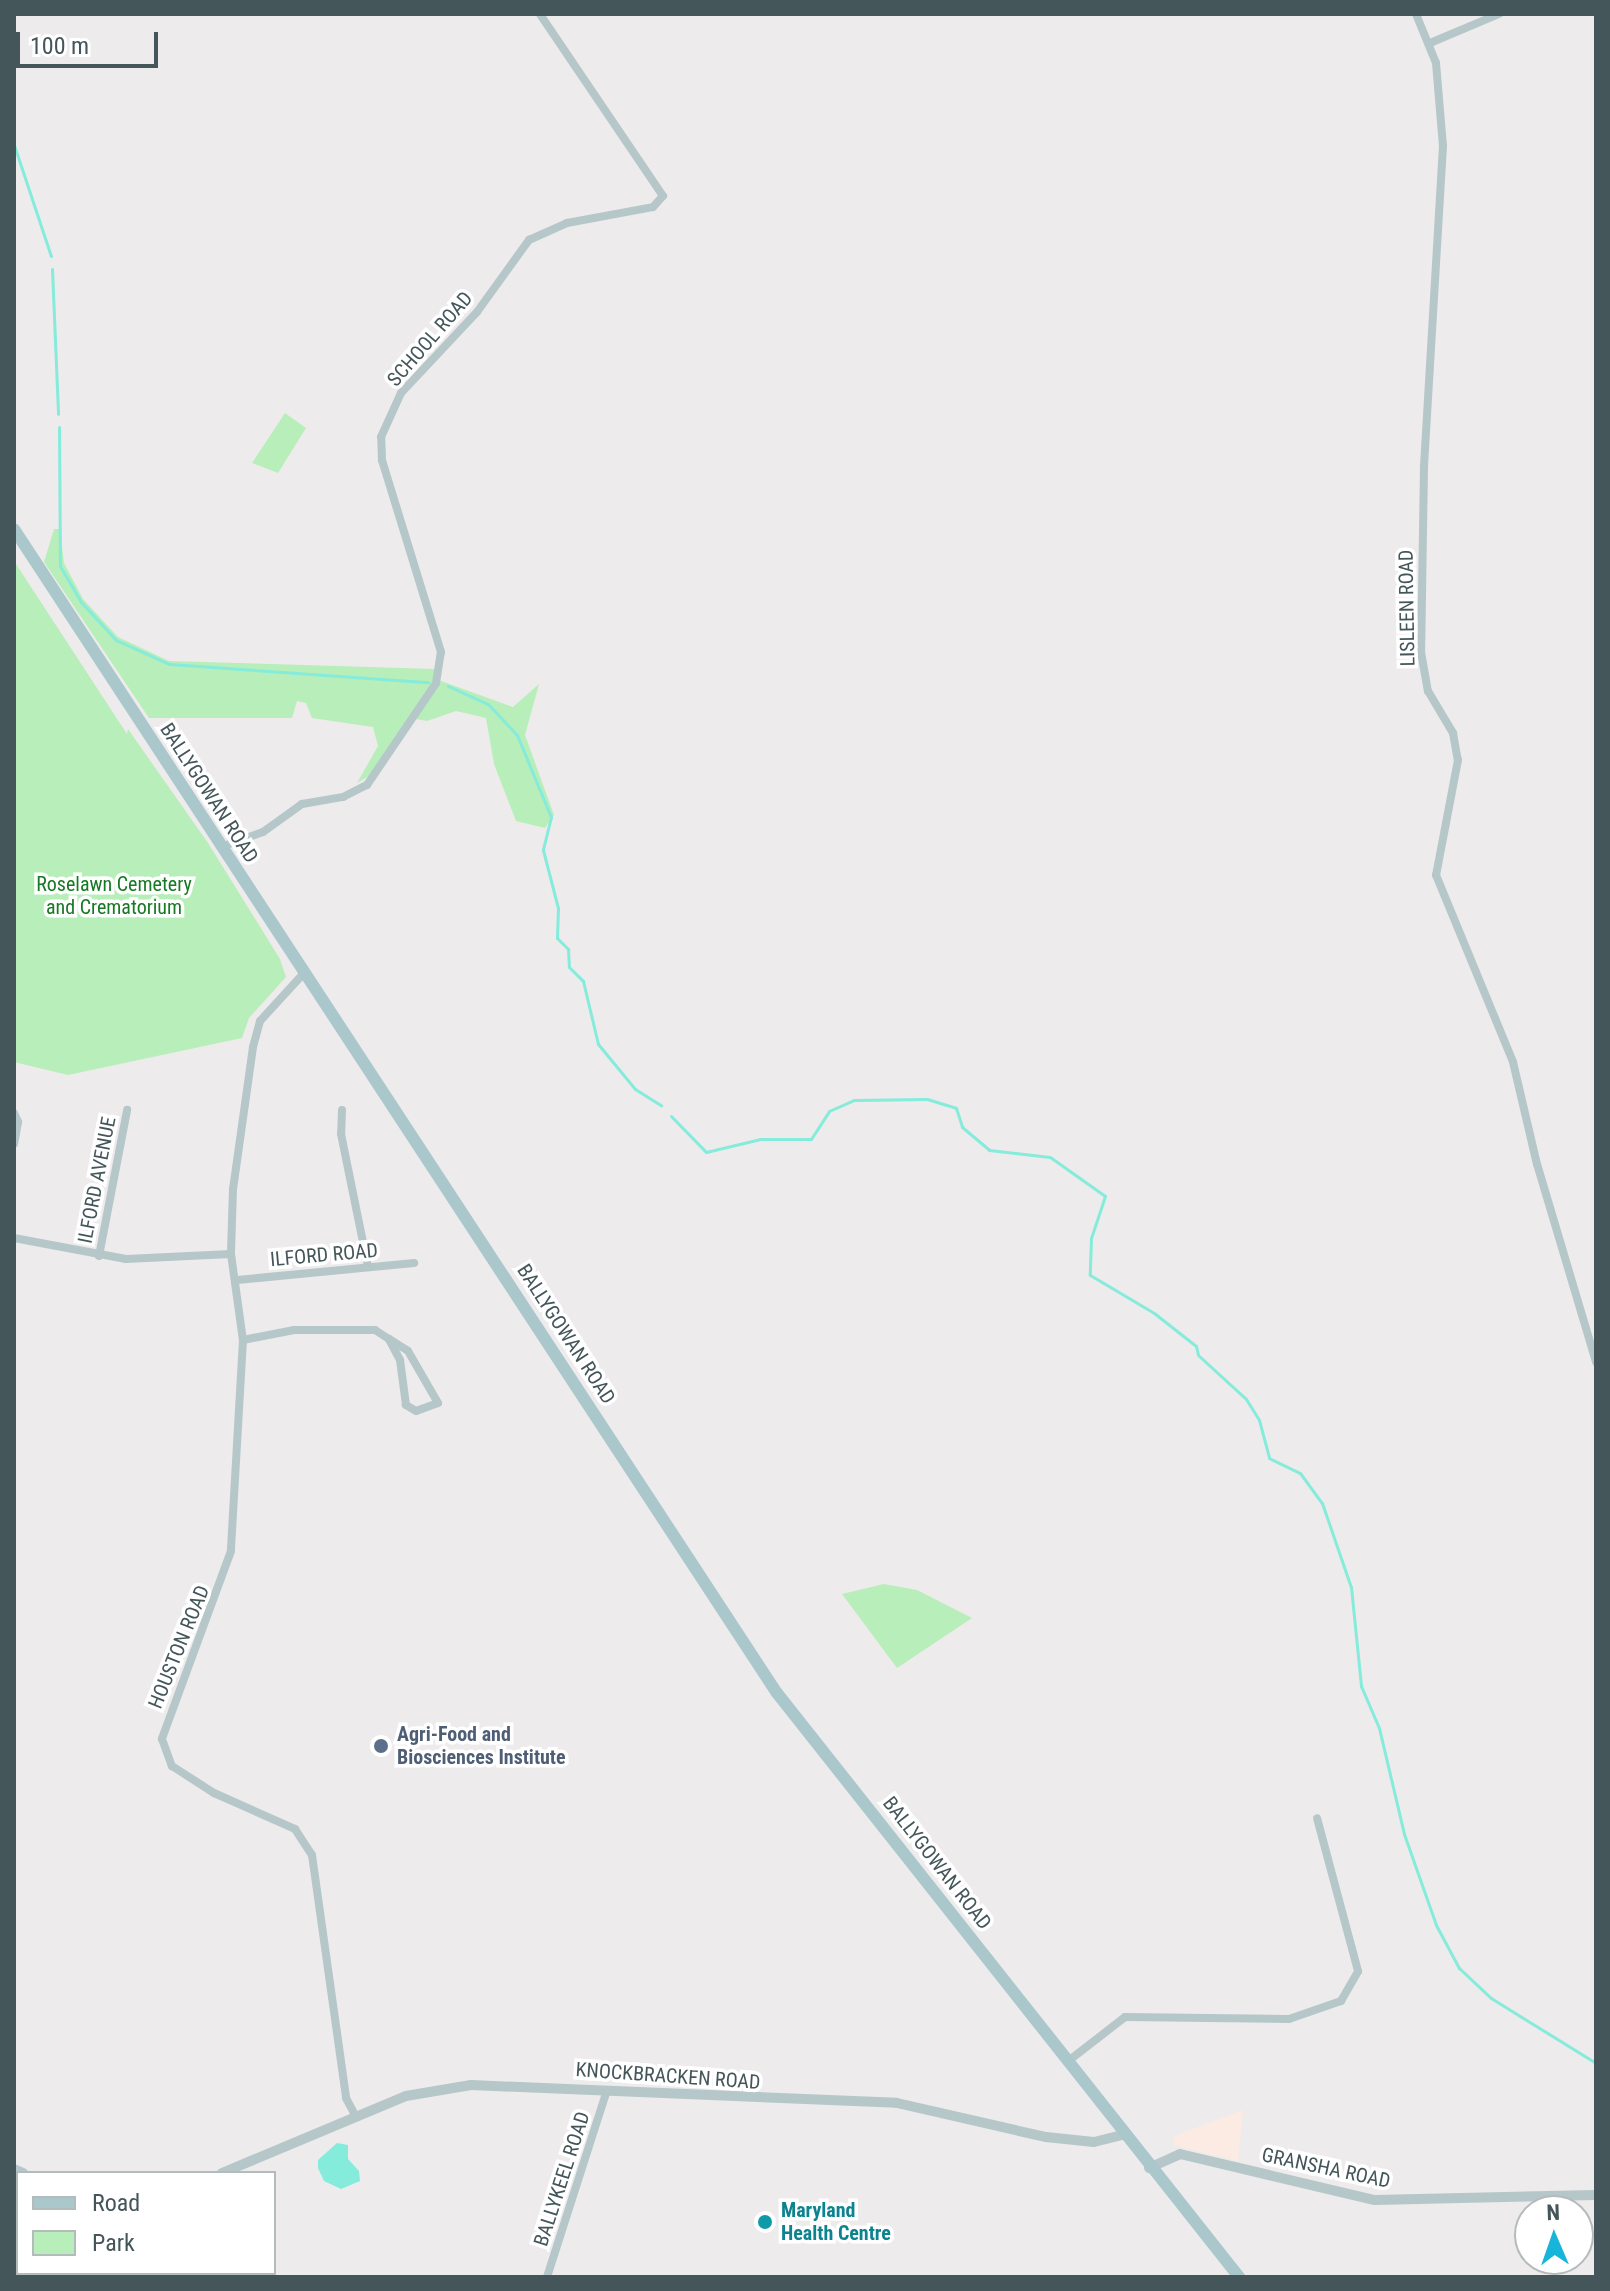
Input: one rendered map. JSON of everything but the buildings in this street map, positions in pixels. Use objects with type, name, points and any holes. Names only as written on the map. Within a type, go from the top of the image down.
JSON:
[{"type":"main road","name":"BALLYGOWAN ROAD","points":[[14,529],[777,1693],[1149,2168],[1239,2277]]},
{"type":"street","name":"SCHOOL ROAD","points":[[220,847],[263,832],[302,804],[343,797],[367,785],[436,683],[441,652],[382,460],[381,437],[401,393],[477,312],[529,240],[567,223],[653,207],[663,196],[540,14]]},
{"type":"street","name":"LISLEEN ROAD","points":[[1416,14],[1430,43],[1443,146],[1424,467],[1421,652],[1428,691],[1453,733],[1458,760],[1436,875],[1513,1062],[1537,1164],[1596,1362]]},
{"type":"street","points":[[1430,43],[1499,14]]},
{"type":"street","name":"HOUSTON ROAD","points":[[304,973],[273,1004],[256,1032],[239,1134],[231,1254],[243,1340],[231,1551],[165,1726],[163,1750],[172,1766],[214,1793],[295,1829],[306,1844],[316,1868],[346,2098],[356,2117]]},
{"type":"street","name":"ILFORD AVENUE","points":[[99,1256],[127,1110]]},
{"type":"street","points":[[342,1110],[341,1134],[368,1267]]},
{"type":"street","points":[[14,1113],[14,1144]]},
{"type":"street","points":[[14,1238],[99,1256],[231,1254]]},
{"type":"street","name":"ILFORD ROAD","points":[[237,1280],[414,1263]]},
{"type":"street","points":[[243,1340],[342,1328],[375,1330],[408,1351],[438,1403],[410,1410],[400,1360],[389,1339]]},
{"type":"street","points":[[1066,2063],[1125,2017],[1289,2019],[1341,2001],[1358,1971],[1317,1818]]},
{"type":"street","name":"KNOCKBRACKEN ROAD","points":[[227,2171],[427,2090],[471,2085],[785,2102],[897,2103],[1046,2137],[1094,2142],[1123,2135]]},
{"type":"street","name":"BALLYKEEL ROAD","points":[[547,2277],[607,2090]]},
{"type":"street","name":"GRANSHA ROAD","points":[[1149,2168],[1180,2154],[1375,2200],[1596,2195]]},
{"type":"shaded area","points":[[1243,2110],[1238,2161],[1173,2145],[1174,2136]]},
{"type":"shaded area","points":[[337,2143],[348,2145],[348,2159],[359,2171],[360,2181],[341,2189],[324,2181],[318,2168],[318,2160]]},
{"type":"green space","points":[[285,413],[306,428],[278,473],[252,463]]},
{"type":"green space","points":[[54,529],[60,529],[64,563],[83,599],[118,637],[169,661],[435,669],[433,678],[513,707],[539,684],[525,735],[554,815],[545,828],[516,821],[494,764],[486,718],[456,711],[427,721],[410,718],[369,776],[357,783],[378,746],[373,727],[312,718],[306,703],[297,701],[292,718],[149,718],[44,562]]},
{"type":"green space","name":"Roselawn Cemetery and Crematorium","points":[[14,561],[127,734],[128,729],[208,843],[280,959],[286,977],[249,1018],[242,1038],[68,1075],[14,1062]]},
{"type":"green space","points":[[884,1584],[917,1590],[972,1618],[897,1668],[842,1594]]},
{"type":"waterway","points":[[14,145],[51,256]]},
{"type":"waterway","points":[[52,269],[58,414]]},
{"type":"waterway","points":[[59,427],[60,566],[81,602],[116,640],[169,664],[428,682]]},
{"type":"waterway","points":[[448,686],[488,704],[517,735],[551,817],[543,850],[558,908],[557,938],[568,949],[569,967],[583,981],[598,1044],[635,1089],[661,1105]]},
{"type":"waterway","points":[[671,1116],[706,1152],[760,1139],[811,1139],[829,1111],[854,1100],[927,1099],[956,1108],[962,1127],[989,1150],[1050,1157],[1105,1196],[1091,1238],[1090,1275],[1154,1313],[1196,1346],[1198,1355],[1246,1399],[1259,1420],[1269,1458],[1300,1473],[1322,1503],[1351,1587],[1361,1686],[1379,1728],[1404,1834],[1436,1925],[1459,1968],[1491,1998],[1596,2063]]},
{"type":"place","name":"Agri-Food and Biosciences Institute","points":[[381,1746]]},
{"type":"place","name":"Maryland Health Centre","points":[[765,2222]]}]
